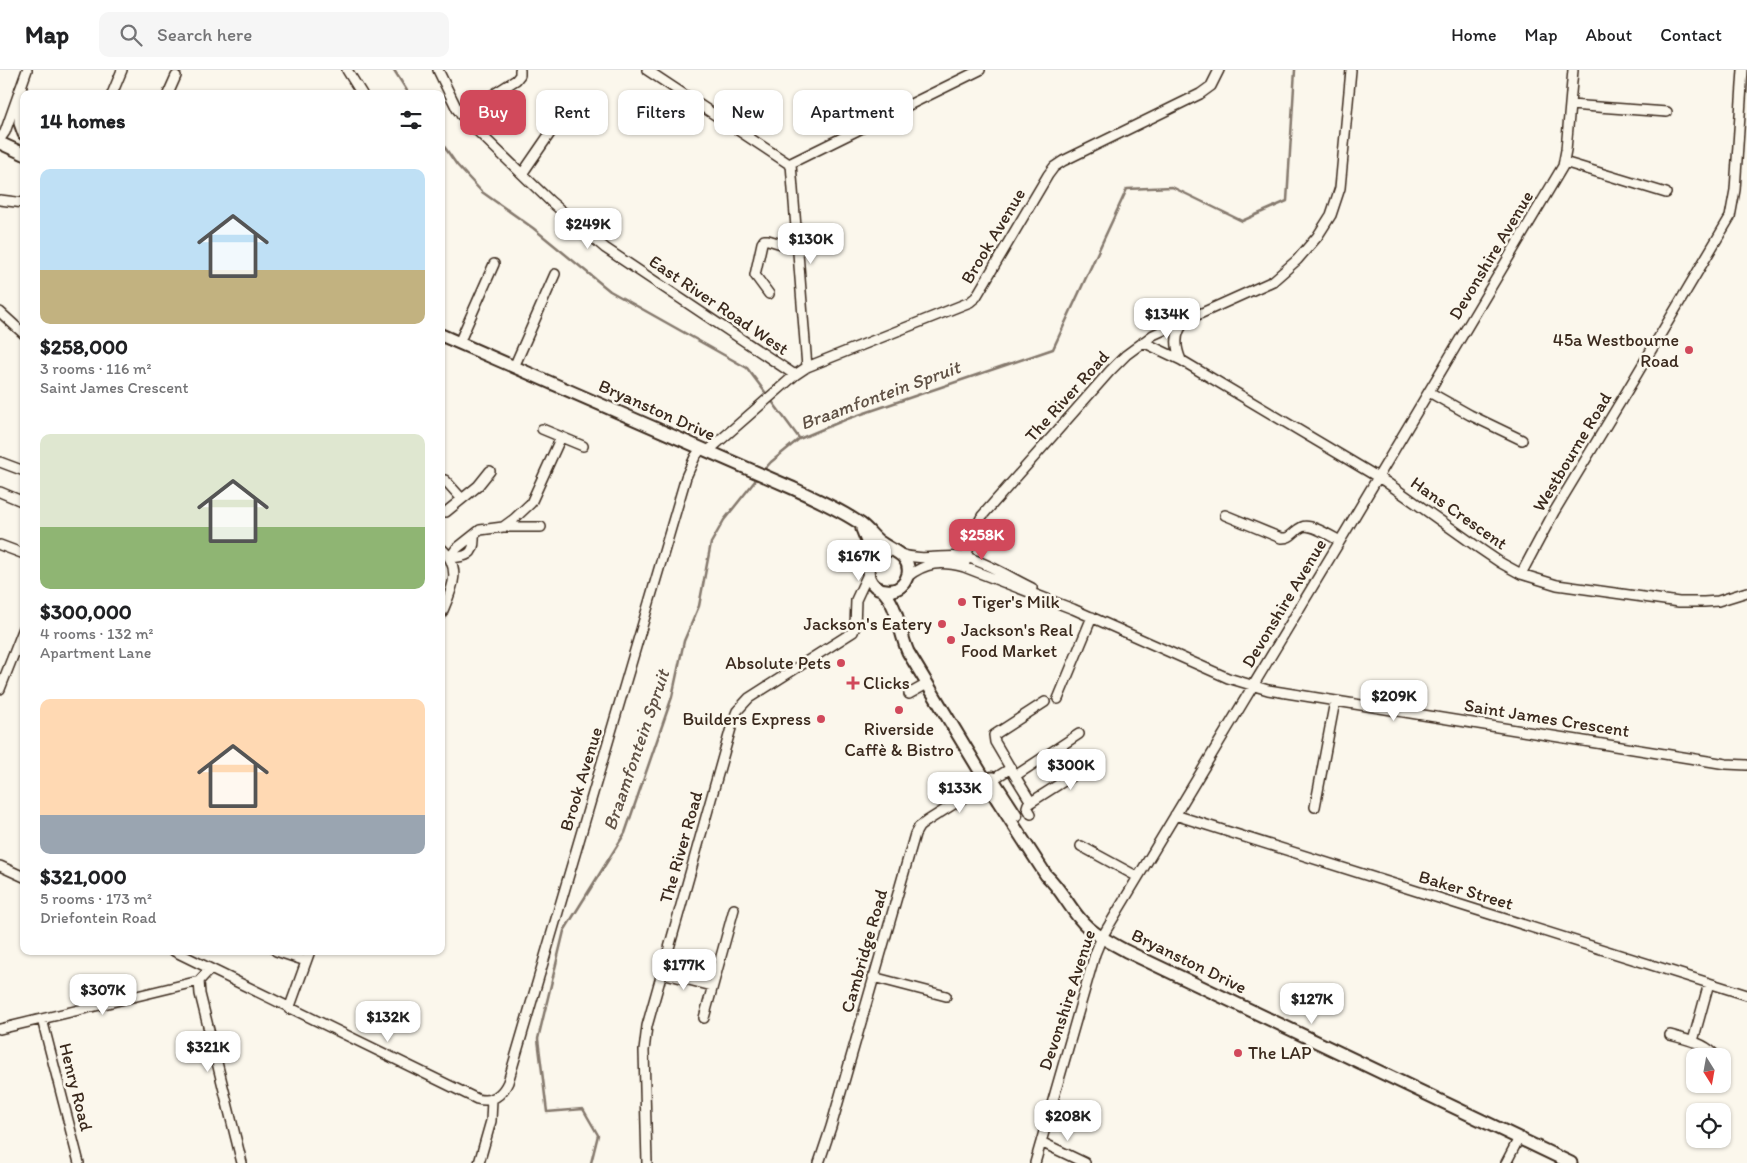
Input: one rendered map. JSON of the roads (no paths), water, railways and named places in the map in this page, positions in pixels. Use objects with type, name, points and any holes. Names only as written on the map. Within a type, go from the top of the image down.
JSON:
[{"type":"main road","points":[[1,145],[20,152]]},
{"type":"main road","points":[[1,145],[20,157]]},
{"type":"main road","name":"Bryanston Drive","points":[[445,337],[790,487],[857,521],[881,543],[896,552]]},
{"type":"main road","points":[[857,521],[867,540],[869,551],[868,570],[870,579],[879,588],[893,590],[905,581],[908,564],[896,552],[885,550],[874,555],[868,570]]},
{"type":"main road","name":"Bryanston Drive","points":[[905,581],[899,598],[899,606],[905,632],[911,646],[1046,875],[1087,927],[1126,951],[1571,1163]]},
{"type":"main road","name":"Bryanston Drive","points":[[879,588],[891,601],[904,643],[927,684],[990,781]]},
{"type":"street","points":[[21,90],[27,70]]},
{"type":"street","points":[[114,90],[122,70]]},
{"type":"street","points":[[347,70],[360,90]]},
{"type":"street","name":"East River Road West","points":[[438,70],[460,112]]},
{"type":"street","points":[[500,90],[516,80],[520,75],[520,70]]},
{"type":"street","points":[[647,70],[786,163],[791,164],[980,70]]},
{"type":"street","name":"Brook Avenue","points":[[492,1099],[501,1093],[508,1082],[689,469],[704,450],[807,367],[970,302],[980,290],[1051,170],[1063,161],[1200,94],[1211,86],[1219,70]]},
{"type":"street","name":"The River Road","points":[[964,567],[972,535],[982,516],[1110,371],[1143,342],[1189,317],[1272,280],[1297,260],[1324,228],[1338,198],[1342,178],[1351,70]]},
{"type":"street","name":"Devonshire Avenue","points":[[1035,1163],[1095,954],[1102,937],[1429,392],[1564,162],[1573,70]]},
{"type":"street","name":"Westbourne Road","points":[[1521,574],[1554,512],[1730,217],[1735,190],[1743,70]]},
{"type":"street","points":[[170,90],[176,76]]},
{"type":"street","points":[[1,145],[20,93]]},
{"type":"street","points":[[1570,105],[1667,112]]},
{"type":"street","name":"East River Road West","points":[[482,135],[522,174],[605,248],[795,375]]},
{"type":"street","points":[[522,174],[549,135]]},
{"type":"street","points":[[1564,162],[1666,193]]},
{"type":"street","points":[[791,164],[807,367]]},
{"type":"street","points":[[0,200],[20,202]]},
{"type":"street","points":[[769,294],[755,275],[762,242],[768,240],[798,249]]},
{"type":"street","points":[[459,343],[494,264]]},
{"type":"street","points":[[514,367],[555,274]]},
{"type":"street","points":[[0,312],[20,330]]},
{"type":"street","points":[[1181,360],[1177,347],[1177,336],[1181,326],[1189,317]]},
{"type":"street","name":"Hans Crescent","points":[[1143,342],[1181,360],[1378,477],[1501,563],[1521,574],[1557,585],[1679,602],[1718,600],[1747,592]]},
{"type":"street","points":[[1429,392],[1470,415],[1522,440]]},
{"type":"street","points":[[542,429],[583,446]]},
{"type":"street","points":[[503,527],[524,511],[533,500],[561,437]]},
{"type":"street","points":[[0,462],[20,470]]},
{"type":"street","points":[[446,512],[478,486],[490,472]]},
{"type":"street","points":[[445,480],[462,499]]},
{"type":"street","points":[[0,492],[20,500]]},
{"type":"street","points":[[1225,515],[1281,538],[1290,537],[1300,528],[1306,526],[1312,527],[1340,541]]},
{"type":"street","points":[[450,558],[462,557],[472,552],[474,537],[480,530],[503,527],[541,527]]},
{"type":"street","points":[[0,545],[20,552]]},
{"type":"street","points":[[445,552],[454,567],[454,579],[445,604]]},
{"type":"street","name":"Saint James Crescent","points":[[896,552],[921,559],[966,557],[1046,595],[1060,604]]},
{"type":"street","name":"Saint James Crescent","points":[[905,581],[917,569],[930,564],[948,564],[964,567],[1092,617],[1252,686],[1726,764],[1747,765]]},
{"type":"street","name":"The River Road","points":[[647,1163],[645,1037],[737,711],[749,698],[853,632],[855,627],[856,600],[868,570]]},
{"type":"street","points":[[856,600],[863,593],[879,588]]},
{"type":"street","points":[[1058,699],[1092,617]]},
{"type":"street","points":[[0,689],[20,638]]},
{"type":"street","points":[[909,694],[927,684]]},
{"type":"street","points":[[1315,808],[1335,701]]},
{"type":"street","points":[[1031,802],[994,742],[994,735],[1045,702]]},
{"type":"street","name":"Cambridge Road","points":[[819,1163],[915,834],[919,827],[990,781],[1013,772],[1079,734]]},
{"type":"street","points":[[1031,814],[1027,807],[1028,804],[1094,762]]},
{"type":"street","name":"Baker Street","points":[[1175,815],[1747,995]]},
{"type":"street","points":[[1081,846],[1138,877]]},
{"type":"street","points":[[0,866],[20,875]]},
{"type":"street","points":[[704,1018],[734,909]]},
{"type":"street","points":[[182,955],[289,1009],[477,1099],[492,1099],[491,1121],[479,1163]]},
{"type":"street","points":[[288,955],[306,961]]},
{"type":"street","points":[[289,1009],[308,955]]},
{"type":"street","points":[[0,1029],[199,981],[210,969]]},
{"type":"street","points":[[662,974],[712,986]]},
{"type":"street","points":[[873,978],[946,996]]},
{"type":"street","points":[[199,981],[200,994],[242,1163]]},
{"type":"street","points":[[1693,1042],[1709,983]]},
{"type":"street","name":"Henry Road","points":[[42,1018],[79,1163]]},
{"type":"street","points":[[1670,1035],[1707,1048]]},
{"type":"street","points":[[1506,1163],[1519,1138]]},
{"type":"street","points":[[1041,1142],[1085,1163]]},
{"type":"waterway","points":[[394,70],[406,90]]},
{"type":"waterway","name":"Braamfontein Spruit","points":[[762,472],[799,439],[847,419],[1053,349],[1127,189],[1172,187],[1242,221],[1287,201],[1295,70]]},
{"type":"waterway","points":[[445,148],[457,165],[482,192],[533,228],[610,291],[747,368],[768,396]]},
{"type":"waterway","points":[[771,400],[799,438]]},
{"type":"waterway","name":"Braamfontein Spruit","points":[[591,1163],[598,1135],[583,1109],[547,1112],[538,1039],[564,931],[625,833],[672,697],[684,641],[699,606],[711,543],[724,520],[759,476]]},
{"type":"place","name":"45a Westbourne Road","points":[[1689,350]]},
{"type":"place","name":"Tiger's Milk","points":[[962,602]]},
{"type":"place","name":"Jackson's Eatery","points":[[942,624]]},
{"type":"place","name":"Jackson's Real Food Market","points":[[951,640]]},
{"type":"place","name":"Absolute Pets","points":[[841,663]]},
{"type":"place","name":"Clicks","points":[[853,683]]},
{"type":"place","name":"Riverside Caffè & Bistro","points":[[899,710]]},
{"type":"place","name":"Builders Express","points":[[821,719]]},
{"type":"place","name":"The LAP","points":[[1238,1053]]}]
